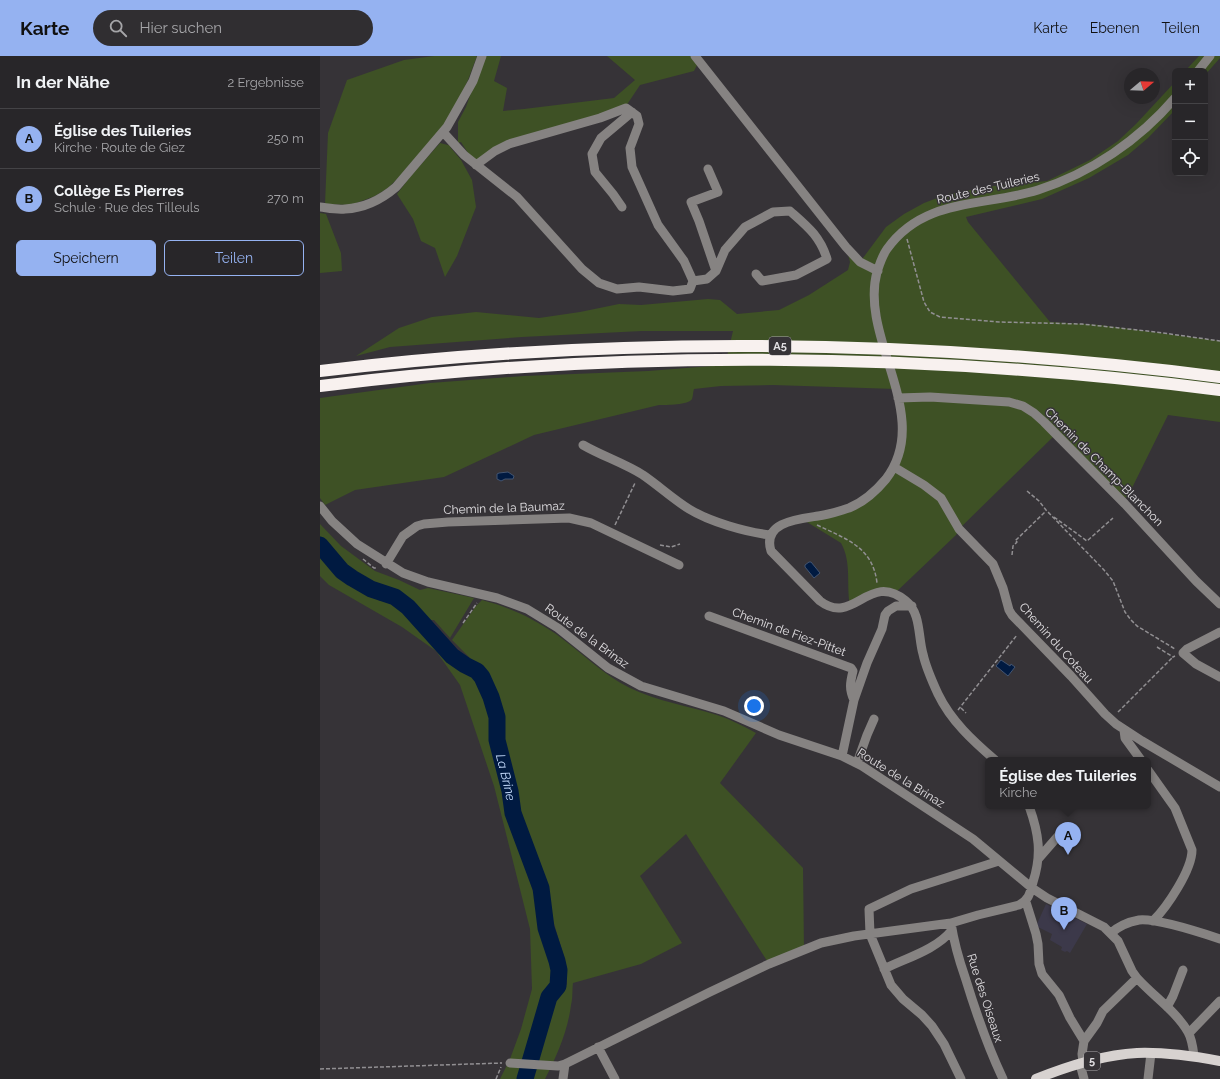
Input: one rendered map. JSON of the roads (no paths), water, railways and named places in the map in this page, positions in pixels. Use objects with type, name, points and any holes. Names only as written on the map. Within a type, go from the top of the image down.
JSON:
[{"type":"highway","name":"A5","points":[[320,372],[474,357],[583,350],[787,346],[920,350],[1022,356],[1220,377]]},
{"type":"highway","name":"A5","points":[[320,386],[480,370],[584,364],[720,360],[788,360],[915,364],[1021,370],[1220,390]]},
{"type":"main road","name":"5","points":[[1036,1079],[1082,1063],[1123,1055],[1165,1053],[1194,1056],[1220,1061]]},
{"type":"street","points":[[320,207],[344,210],[358,208],[373,202],[396,187],[447,127],[473,81],[482,56]]},
{"type":"street","points":[[695,56],[851,252],[860,262],[878,271]]},
{"type":"street","points":[[1200,68],[1210,56]]},
{"type":"street","name":"Route des Tuileries","points":[[770,536],[780,525],[830,514],[860,502],[878,489],[894,467],[898,458],[902,436],[902,426],[897,393],[876,319],[874,291],[881,259],[888,248],[904,230],[921,218],[940,209],[1018,195],[1040,189],[1063,180],[1122,148],[1143,131],[1172,101]]},
{"type":"street","points":[[476,164],[495,151],[509,144],[600,118],[626,108],[637,116],[639,124],[630,148],[632,166],[658,224],[684,261],[694,281]]},
{"type":"street","points":[[622,207],[595,172],[592,154],[601,138],[632,112]]},
{"type":"street","points":[[443,132],[464,155],[517,197],[582,269],[599,284],[618,289],[640,287],[673,291],[690,289],[694,281]]},
{"type":"street","points":[[708,169],[718,192],[692,202],[716,271]]},
{"type":"street","points":[[694,281],[707,279],[716,271],[725,250],[745,227],[773,212],[790,211],[810,228],[823,246],[827,258],[796,275],[762,281],[756,274]]},
{"type":"street","name":"Chemin de Champ-Blanchon","points":[[897,393],[930,397],[1009,402],[1023,406],[1034,413],[1122,500],[1196,581],[1220,604]]},
{"type":"street","points":[[583,445],[642,475],[683,505],[697,513],[720,522],[770,536],[769,542],[771,551],[820,601],[826,605],[835,608],[850,606],[871,593],[878,591],[888,592],[900,596],[912,606],[916,616],[923,654],[939,696],[960,728],[969,738],[991,757]]},
{"type":"street","name":"Chemin du Coteau","points":[[894,467],[924,485],[941,498],[959,529],[993,564],[1003,588],[1009,610],[1071,676],[1104,714],[1124,730],[1220,787]]},
{"type":"street","name":"Route de la Brinaz","points":[[320,506],[344,533],[357,544],[386,564],[403,573],[428,582],[511,602],[541,617],[558,628],[608,668],[641,686],[724,711],[779,735],[842,756],[857,763],[957,829],[1047,898],[1099,923],[1118,941],[1132,971],[1137,978],[1167,1007],[1189,1033]]},
{"type":"street","name":"Chemin de la Baumaz","points":[[386,564],[403,536],[417,526],[424,524],[569,518],[583,521],[679,565]]},
{"type":"street","name":"Chemin de Fiez-Pittet","points":[[842,756],[854,700],[867,663],[882,630],[886,615],[888,611],[896,606],[912,606]]},
{"type":"street","name":"Chemin de Fiez-Pittet","points":[[709,616],[846,665],[853,671],[849,685],[850,693],[854,700]]},
{"type":"street","points":[[1220,632],[1187,649],[1183,653],[1196,664],[1220,676]]},
{"type":"street","points":[[857,763],[874,719]]},
{"type":"street","points":[[1124,730],[1125,738],[1139,757]]},
{"type":"street","points":[[1151,774],[1175,808],[1192,850],[1192,858],[1189,866],[1168,903],[1153,921]]},
{"type":"street","points":[[510,1063],[552,1066],[564,1064],[710,992],[821,943],[854,936],[933,925],[951,927],[978,915],[1019,906],[1026,902],[1031,893],[1039,858],[1037,835],[1030,809]]},
{"type":"street","points":[[1039,858],[1066,827],[1071,832]]},
{"type":"street","points":[[960,1079],[950,1054],[940,1038],[922,1015],[895,992],[870,934],[869,909],[911,888],[999,861]]},
{"type":"street","points":[[1026,902],[1036,934],[1039,964],[1042,974],[1059,995],[1084,1041]]},
{"type":"street","points":[[1111,933],[1119,927],[1140,920],[1153,921],[1220,939]]},
{"type":"street","points":[[884,969],[936,943],[947,936],[951,927]]},
{"type":"street","name":"Rue des Oiseaux","points":[[951,927],[978,1020],[986,1042],[1003,1079]]},
{"type":"street","points":[[1167,1007],[1183,970]]},
{"type":"street","points":[[1084,1079],[1082,1054],[1084,1041],[1104,1011],[1137,978]]},
{"type":"street","points":[[1194,1056],[1189,1033],[1220,1001]]},
{"type":"street","points":[[598,1047],[615,1079]]},
{"type":"street","points":[[1148,1079],[1151,1053]]},
{"type":"street","points":[[563,1079],[564,1064]]},
{"type":"water","points":[[508,472],[514,476],[513,479],[505,479],[501,481],[497,479],[497,474]]},
{"type":"water","points":[[811,562],[820,573],[814,578],[805,567],[805,565]]},
{"type":"water","points":[[1001,660],[1010,666],[1011,664],[1015,667],[1008,676],[996,666]]},
{"type":"waterway","name":"La Brine","points":[[320,545],[342,571],[371,589],[395,597],[408,607],[452,656],[477,671],[482,677],[491,697],[497,717],[497,740],[510,791],[513,813],[541,888],[546,928],[559,970],[558,986],[549,997],[525,1079]]},
{"type":"place","name":"Église des Tuileries","points":[[1068,855]]},
{"type":"place","name":"Collège Es Pierres","points":[[1064,930]]}]
